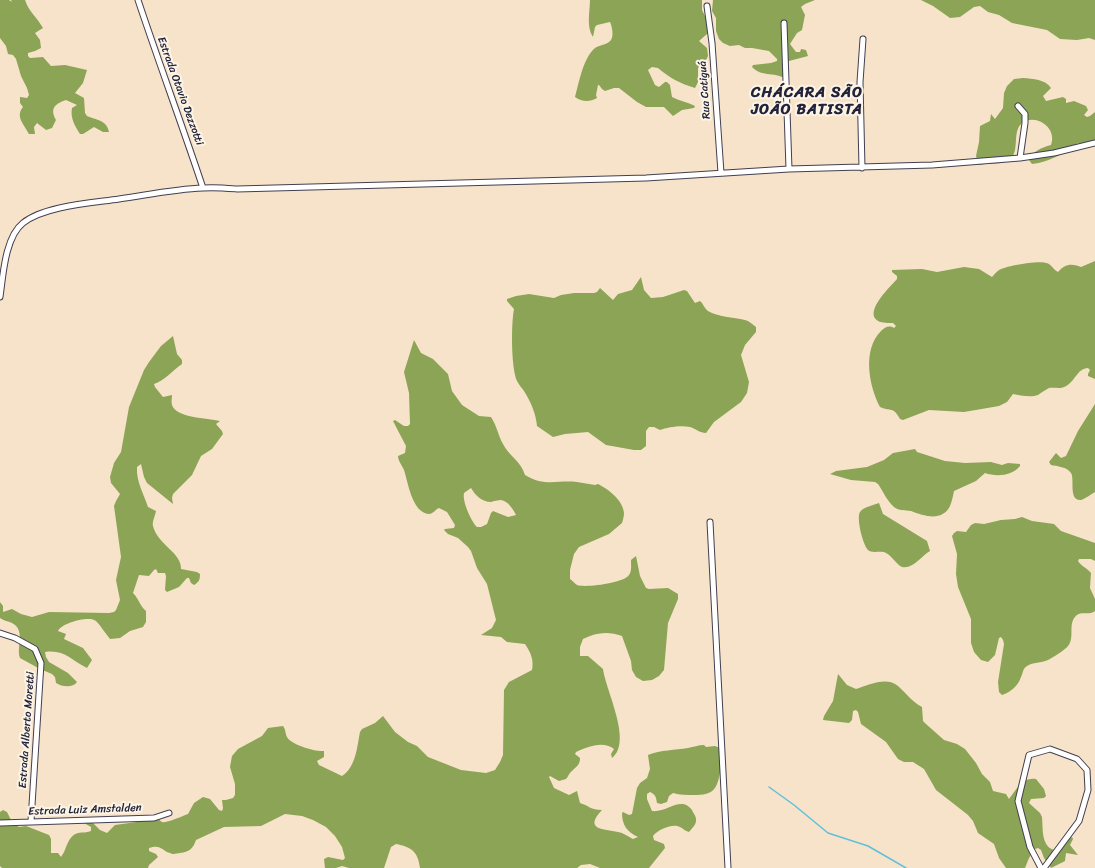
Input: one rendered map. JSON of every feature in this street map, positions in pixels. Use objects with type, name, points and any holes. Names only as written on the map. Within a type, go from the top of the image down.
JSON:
[{"type":"street","name":"Estrada Otavio Dezzotti","points":[[138,0],[203,188]]},
{"type":"street","name":"Rua Catiguá","points":[[707,6],[712,44],[721,173]]},
{"type":"street","points":[[784,23],[789,169]]},
{"type":"street","points":[[862,168],[860,82],[863,39]]},
{"type":"street","points":[[1018,106],[1024,114],[1025,123],[1020,158]]},
{"type":"street","points":[[0,297],[10,242],[22,224],[36,215],[54,210],[147,195],[203,188],[259,188],[646,178],[789,169],[932,165],[1020,158],[1054,153],[1095,143]]},
{"type":"street","points":[[710,522],[728,868]]},
{"type":"street","name":"Estrada Alberto Moretti","points":[[0,633],[15,638],[36,649],[41,663],[31,821]]},
{"type":"street","points":[[1050,749],[1077,759],[1087,770],[1088,790],[1079,821],[1042,868],[1030,847],[1018,801],[1029,755],[1050,749]]},
{"type":"street","name":"Estrada Luiz Amstalden","points":[[0,823],[154,818],[169,813]]},
{"type":"green space","points":[[0,0],[9,0],[12,2],[11,0],[25,0],[43,28],[35,33],[40,40],[41,48],[28,53],[30,58],[43,57],[51,66],[65,65],[87,70],[83,83],[75,93],[84,98],[85,113],[87,116],[104,123],[109,132],[103,132],[94,127],[83,134],[80,134],[72,119],[72,108],[77,105],[66,100],[54,107],[53,113],[56,120],[52,128],[46,130],[37,123],[34,127],[35,134],[29,134],[20,117],[23,107],[20,103],[20,97],[27,98],[29,95],[16,59],[13,55],[8,54],[6,46],[0,38]]},
{"type":"green space","points":[[590,0],[702,0],[702,10],[709,24],[707,34],[699,41],[707,48],[708,56],[698,68],[698,82],[695,88],[675,80],[658,68],[652,67],[648,70],[655,85],[659,87],[667,82],[670,85],[672,97],[695,106],[694,108],[682,110],[673,116],[664,107],[646,107],[619,88],[605,91],[599,85],[596,95],[597,98],[586,101],[575,97],[587,58],[595,48],[609,42],[612,36],[610,22],[597,25],[595,27],[593,37],[589,24]]},
{"type":"green space","points":[[713,0],[815,0],[801,7],[805,15],[802,30],[797,33],[790,44],[796,52],[800,52],[801,49],[806,50],[808,56],[789,61],[787,65],[787,80],[783,77],[765,74],[756,70],[752,67],[753,65],[771,63],[777,61],[777,59],[769,51],[745,48],[739,45],[730,46],[723,43],[719,39],[716,31],[716,18],[712,11]]},
{"type":"green space","points":[[921,0],[1095,0],[1095,40],[1089,38],[1077,40],[1060,39],[1047,30],[1012,23],[999,15],[988,12],[980,6],[974,7],[960,17],[950,18],[933,6]]},
{"type":"green space","points":[[1023,78],[1038,80],[1046,83],[1051,88],[1043,96],[1046,101],[1063,97],[1066,99],[1066,103],[1074,101],[1086,106],[1088,110],[1084,115],[1087,117],[1095,112],[1095,145],[1089,141],[1085,145],[1078,143],[1057,156],[1032,164],[1029,160],[1033,154],[1041,148],[1051,145],[1052,138],[1051,132],[1044,123],[1032,120],[1026,121],[1018,128],[1015,151],[1010,159],[999,163],[979,165],[976,156],[980,126],[990,121],[991,114],[995,119],[1003,108],[1004,93],[1007,86],[1014,79]]},
{"type":"green space","points":[[1095,261],[1095,379],[1088,376],[1090,370],[1088,368],[1081,370],[1068,385],[1062,388],[1049,388],[1035,396],[1013,394],[1007,402],[999,406],[964,412],[929,410],[903,420],[900,419],[892,410],[880,407],[870,379],[869,358],[875,339],[881,331],[887,327],[894,328],[896,326],[893,323],[883,323],[878,321],[874,317],[876,306],[880,299],[897,279],[897,276],[892,272],[892,270],[922,269],[937,272],[964,267],[979,269],[992,277],[999,270],[1024,264],[1039,262],[1045,263],[1049,264],[1058,272],[1063,267],[1068,265],[1081,267]]},
{"type":"green space","points":[[641,277],[644,290],[651,298],[663,297],[684,290],[687,291],[695,303],[700,301],[708,311],[721,316],[746,320],[756,327],[756,332],[745,345],[741,355],[749,382],[747,393],[741,402],[714,422],[706,433],[686,426],[660,430],[654,427],[649,427],[646,431],[646,446],[641,450],[606,445],[588,432],[565,434],[553,437],[537,426],[536,417],[531,404],[515,375],[512,346],[514,309],[507,299],[529,294],[554,298],[561,295],[574,293],[594,293],[600,288],[613,300],[618,294],[632,290]]},
{"type":"green space","points":[[173,336],[177,354],[182,360],[182,364],[158,383],[154,384],[155,387],[163,397],[172,395],[172,405],[179,413],[193,417],[220,421],[216,424],[223,434],[212,449],[201,456],[192,475],[173,494],[173,504],[147,483],[141,464],[137,467],[137,472],[139,483],[148,507],[156,511],[153,526],[156,533],[178,558],[181,569],[197,572],[200,574],[199,579],[194,585],[191,583],[189,578],[187,578],[179,587],[167,592],[165,590],[165,573],[158,573],[156,569],[149,576],[139,575],[133,593],[146,611],[146,622],[143,627],[130,631],[120,638],[110,639],[98,623],[93,619],[82,619],[64,625],[60,628],[58,631],[66,634],[64,639],[83,648],[92,660],[87,668],[57,652],[45,652],[49,662],[68,673],[77,682],[70,686],[61,685],[56,683],[55,677],[52,674],[20,658],[19,630],[12,623],[0,618],[0,602],[3,606],[3,612],[12,609],[21,614],[32,617],[49,612],[109,613],[116,610],[120,600],[116,580],[121,557],[114,506],[120,494],[111,483],[110,477],[114,463],[121,452],[129,407],[144,370],[161,346]]},
{"type":"green space","points":[[414,340],[421,353],[433,359],[448,374],[452,391],[462,405],[479,416],[491,417],[503,444],[521,466],[525,475],[532,479],[545,482],[577,482],[595,485],[598,484],[618,499],[624,513],[622,523],[609,534],[579,547],[574,554],[570,570],[570,579],[577,585],[588,586],[604,584],[626,578],[631,570],[631,560],[636,556],[640,576],[646,588],[668,588],[678,594],[678,599],[668,623],[664,670],[659,676],[652,680],[643,681],[636,677],[632,670],[631,661],[622,636],[612,633],[602,633],[583,639],[580,647],[580,656],[588,656],[603,669],[619,729],[620,740],[618,750],[612,758],[611,754],[614,749],[610,746],[595,745],[585,748],[576,752],[575,754],[580,758],[578,765],[566,779],[559,781],[550,776],[549,777],[554,788],[569,795],[577,791],[580,803],[592,809],[602,810],[595,821],[595,825],[602,829],[624,834],[633,839],[638,837],[631,833],[624,825],[622,813],[623,812],[629,815],[632,814],[637,788],[640,783],[647,778],[650,769],[648,755],[700,745],[704,745],[706,747],[715,746],[720,748],[721,763],[719,778],[713,790],[706,794],[700,795],[673,793],[669,796],[667,802],[661,804],[657,803],[653,794],[650,792],[647,794],[647,799],[652,811],[663,810],[678,804],[688,806],[696,818],[696,823],[689,832],[680,827],[673,826],[662,829],[655,834],[653,836],[654,840],[664,844],[665,848],[649,868],[600,868],[590,864],[581,865],[577,868],[420,868],[418,858],[410,848],[396,844],[391,847],[384,868],[349,868],[342,866],[336,868],[325,868],[324,859],[328,857],[343,860],[345,858],[342,847],[335,836],[326,827],[313,820],[302,816],[285,814],[261,826],[224,827],[196,840],[192,848],[183,853],[172,854],[159,847],[149,848],[149,851],[156,854],[158,857],[149,865],[148,868],[2,868],[0,866],[0,812],[3,810],[7,812],[11,820],[19,827],[26,826],[49,835],[51,839],[51,853],[58,853],[61,857],[69,840],[74,835],[91,831],[91,827],[84,823],[84,821],[91,821],[100,830],[107,833],[115,825],[144,821],[157,817],[160,821],[166,822],[188,814],[194,803],[203,797],[210,799],[219,810],[222,811],[222,800],[233,798],[235,795],[235,784],[230,767],[232,756],[238,749],[262,736],[268,728],[283,726],[287,737],[293,743],[310,749],[324,751],[324,757],[317,761],[319,765],[342,776],[347,772],[353,762],[362,729],[375,723],[383,716],[395,732],[408,742],[417,746],[428,757],[461,770],[486,773],[495,770],[503,755],[504,690],[509,682],[532,670],[532,660],[525,644],[507,642],[501,637],[481,635],[492,628],[496,620],[487,584],[477,568],[471,551],[458,538],[448,534],[444,530],[454,528],[455,525],[447,512],[439,508],[429,514],[423,512],[415,503],[409,489],[404,470],[398,458],[398,456],[405,453],[406,446],[393,421],[395,420],[404,426],[408,426],[410,424],[409,393],[404,372]],"holes":[[[471,488],[479,498],[485,501],[491,502],[501,500],[506,502],[516,515],[508,517],[493,511],[487,524],[477,527],[472,520],[464,501],[464,493]]]},
{"type":"green space","points":[[1095,404],[1095,492],[1081,500],[1077,499],[1073,493],[1071,473],[1059,466],[1051,465],[1049,462],[1056,453],[1061,458],[1066,456],[1078,431]]},
{"type":"green space","points":[[915,449],[917,452],[945,461],[965,463],[991,462],[1002,465],[1008,463],[1020,464],[1020,466],[1013,472],[1004,475],[985,473],[976,481],[954,491],[951,504],[947,511],[938,516],[921,515],[894,507],[875,482],[851,480],[830,474],[836,471],[867,467],[884,460],[893,453]]},
{"type":"green space","points":[[879,503],[883,514],[927,541],[930,551],[914,564],[902,567],[886,553],[870,551],[866,547],[861,531],[859,515],[860,512],[869,506]]},
{"type":"green space","points":[[1022,517],[1032,521],[1054,524],[1061,531],[1095,543],[1095,561],[1091,559],[1079,559],[1078,561],[1091,573],[1090,588],[1095,599],[1095,611],[1077,615],[1072,624],[1070,643],[1066,648],[1048,660],[1026,667],[1016,686],[1002,695],[999,692],[998,682],[1004,644],[1003,640],[1001,637],[999,638],[995,655],[988,662],[981,660],[974,652],[971,643],[971,619],[958,587],[956,574],[957,554],[952,536],[957,531],[966,532],[971,525],[975,523],[984,524]]},
{"type":"green space","points":[[838,674],[847,685],[856,689],[877,682],[894,683],[898,686],[912,700],[922,707],[923,721],[926,724],[944,740],[957,744],[965,749],[976,763],[982,774],[990,782],[993,791],[1006,794],[1009,799],[1023,782],[1036,779],[1044,789],[1046,796],[1044,798],[1031,799],[1029,803],[1040,813],[1042,817],[1043,831],[1047,845],[1054,850],[1072,837],[1073,839],[1070,845],[1078,855],[1066,853],[1065,861],[1051,868],[1044,858],[1041,850],[1038,848],[1035,849],[1029,858],[1025,868],[1006,868],[999,858],[994,844],[978,833],[973,821],[968,815],[936,790],[924,769],[913,762],[904,762],[898,759],[886,742],[861,724],[858,712],[856,710],[853,711],[852,720],[849,723],[823,720],[833,701]]},
{"type":"waterway","points":[[769,787],[828,833],[868,846],[906,868]]},
{"type":"district","name":"CHÁCARA SÃO JOÃO BATISTA","points":[[807,102]]}]
